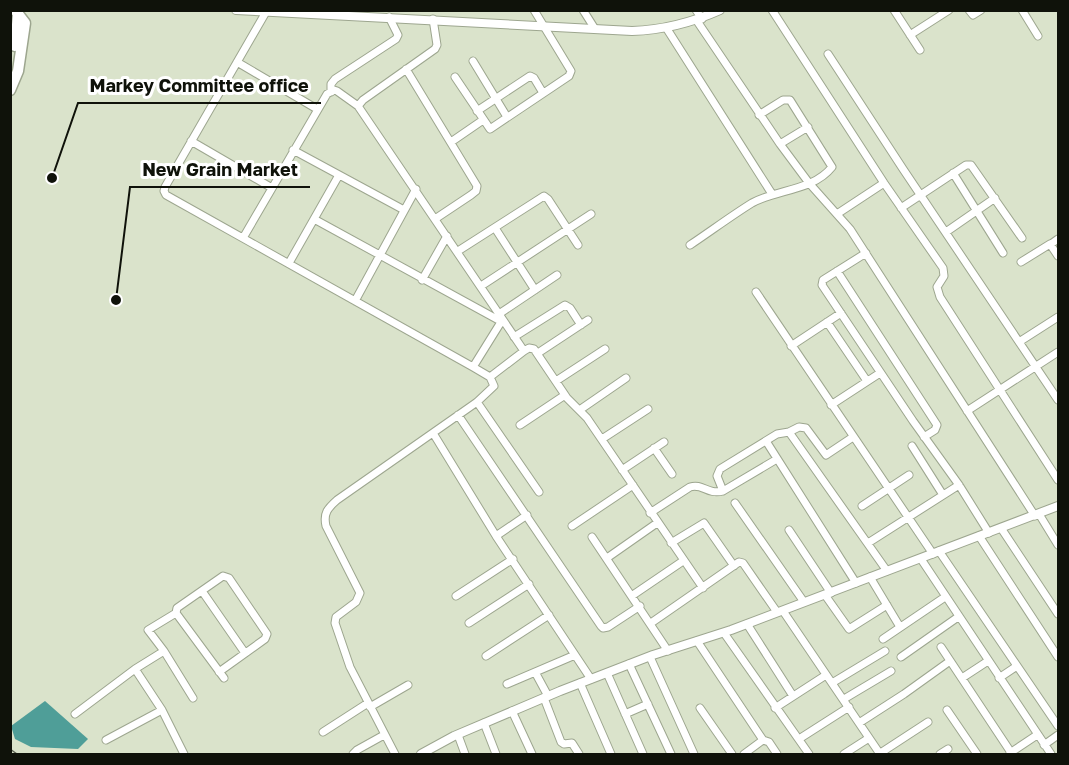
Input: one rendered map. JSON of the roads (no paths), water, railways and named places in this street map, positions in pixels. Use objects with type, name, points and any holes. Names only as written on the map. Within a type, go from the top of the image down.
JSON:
[{"type":"highway","points":[[10,90],[20,16]]},
{"type":"street","points":[[236,10],[370,14],[632,31],[667,29],[720,10]]},
{"type":"street","points":[[455,77],[490,129],[571,74],[534,10]]},
{"type":"street","points":[[583,10],[595,29]]},
{"type":"street","points":[[772,10],[884,183],[944,268],[944,276],[937,287],[940,297],[1059,480]]},
{"type":"street","points":[[910,35],[949,10]]},
{"type":"street","points":[[969,10],[973,15],[981,10]]},
{"type":"street","points":[[1022,10],[1038,36]]},
{"type":"street","points":[[896,11],[920,50]]},
{"type":"street","points":[[272,12],[237,62],[164,191],[169,197],[490,377],[494,386],[477,402],[337,500],[328,508],[324,517],[326,526],[360,593],[356,602],[334,620],[350,667],[395,754]]},
{"type":"street","points":[[243,238],[317,109],[330,92],[331,84],[335,79],[396,39],[398,35],[389,17]]},
{"type":"street","points":[[698,17],[759,115],[809,183],[850,229],[968,411],[1059,545]]},
{"type":"street","points":[[358,106],[363,99],[435,49],[437,45],[433,19]]},
{"type":"street","points":[[667,29],[772,194]]},
{"type":"street","points":[[828,54],[1059,400]]},
{"type":"street","points":[[473,61],[507,117]]},
{"type":"street","points":[[237,62],[317,109]]},
{"type":"street","points":[[406,69],[475,181],[476,191],[435,219]]},
{"type":"street","points":[[477,111],[530,76],[534,78],[543,93]]},
{"type":"street","points":[[330,92],[334,90],[342,93],[358,106],[524,351]]},
{"type":"street","points":[[690,245],[753,203],[772,194],[809,183],[832,166],[792,103],[787,99],[759,115]]},
{"type":"street","points":[[451,142],[483,120]]},
{"type":"street","points":[[780,144],[808,127]]},
{"type":"street","points":[[191,141],[272,188]]},
{"type":"street","points":[[293,150],[404,210]]},
{"type":"street","points":[[901,208],[966,165],[971,165],[1022,238]]},
{"type":"street","points":[[953,173],[1003,253]]},
{"type":"street","points":[[289,263],[339,175]]},
{"type":"street","points":[[837,214],[884,183]]},
{"type":"street","points":[[356,301],[416,189]]},
{"type":"street","points":[[458,251],[544,196],[578,245]]},
{"type":"street","points":[[946,232],[995,198]]},
{"type":"street","points":[[481,286],[591,213]]},
{"type":"street","points":[[314,219],[422,280],[502,320]]},
{"type":"street","points":[[495,228],[535,290]]},
{"type":"street","points":[[422,280],[447,236]]},
{"type":"street","points":[[1021,262],[1059,239]]},
{"type":"street","points":[[1051,244],[1059,256]]},
{"type":"street","points":[[866,253],[822,282],[880,373],[959,485],[984,534],[1059,657]]},
{"type":"street","points":[[837,271],[937,425],[935,430],[924,437]]},
{"type":"street","points":[[473,367],[502,320],[535,290],[556,275]]},
{"type":"street","points":[[756,292],[908,518],[936,552],[1059,726]]},
{"type":"street","points":[[514,337],[565,305],[581,325]]},
{"type":"street","points":[[791,346],[841,312]]},
{"type":"street","points":[[1019,342],[1059,317]]},
{"type":"street","points":[[538,353],[588,320]]},
{"type":"street","points":[[827,322],[867,381]]},
{"type":"street","points":[[490,377],[524,351],[532,348],[538,353],[565,395],[581,409],[670,543],[703,588]]},
{"type":"street","points":[[556,381],[605,349]]},
{"type":"street","points":[[968,411],[1059,352]]},
{"type":"street","points":[[831,405],[880,373]]},
{"type":"street","points":[[581,409],[626,378]]},
{"type":"street","points":[[519,425],[565,395]]},
{"type":"street","points":[[477,402],[539,492]]},
{"type":"street","points":[[602,439],[648,409]]},
{"type":"street","points":[[458,415],[603,628],[640,606]]},
{"type":"street","points":[[723,491],[717,476],[720,469],[777,434],[799,427],[806,428],[826,455],[853,437]]},
{"type":"street","points":[[789,432],[888,572]]},
{"type":"street","points":[[433,433],[496,536],[591,679]]},
{"type":"street","points":[[766,441],[856,583]]},
{"type":"street","points":[[622,470],[664,442]]},
{"type":"street","points":[[912,446],[943,495]]},
{"type":"street","points":[[654,448],[672,474]]},
{"type":"street","points":[[650,513],[690,486],[695,485],[715,493],[723,491],[777,459]]},
{"type":"street","points":[[862,506],[909,475]]},
{"type":"street","points":[[572,526],[633,485]]},
{"type":"street","points":[[868,543],[959,485]]},
{"type":"street","points":[[735,503],[804,602]]},
{"type":"street","points":[[426,753],[484,723],[580,683],[629,664],[724,633],[1059,507]]},
{"type":"street","points":[[496,536],[527,515]]},
{"type":"street","points":[[607,558],[657,523]]},
{"type":"street","points":[[670,543],[704,523],[734,566]]},
{"type":"street","points":[[1001,528],[1059,614]]},
{"type":"street","points":[[789,530],[849,629],[887,605]]},
{"type":"street","points":[[592,537],[668,651]]},
{"type":"street","points":[[921,558],[1051,754]]},
{"type":"street","points":[[456,596],[513,559]]},
{"type":"street","points":[[633,596],[683,561]]},
{"type":"street","points":[[651,623],[740,562],[844,699],[879,754],[928,722]]},
{"type":"street","points":[[176,613],[222,675],[265,639],[267,634],[225,575],[177,608],[176,613],[148,630],[193,698]]},
{"type":"street","points":[[870,577],[900,627]]},
{"type":"street","points":[[469,622],[529,584]]},
{"type":"street","points":[[202,591],[246,653]]},
{"type":"street","points":[[883,639],[945,597]]},
{"type":"street","points":[[486,656],[549,615]]},
{"type":"street","points":[[901,657],[958,617]]},
{"type":"street","points":[[747,624],[793,696]]},
{"type":"street","points":[[724,633],[809,754]]},
{"type":"street","points":[[697,641],[763,741]]},
{"type":"street","points":[[941,647],[1010,754],[1037,735]]},
{"type":"street","points":[[75,714],[135,669],[164,651]]},
{"type":"street","points":[[832,683],[885,651]]},
{"type":"street","points":[[507,684],[575,655]]},
{"type":"street","points":[[650,657],[694,754]]},
{"type":"street","points":[[859,723],[950,661]]},
{"type":"street","points":[[962,678],[988,661]]},
{"type":"street","points":[[629,664],[671,754]]},
{"type":"street","points":[[999,678],[1017,666]]},
{"type":"street","points":[[135,669],[162,710],[180,753]]},
{"type":"street","points":[[844,699],[891,671]]},
{"type":"street","points":[[535,672],[561,742],[572,743],[579,754]]},
{"type":"street","points":[[607,673],[644,754]]},
{"type":"street","points":[[775,708],[826,675]]},
{"type":"street","points":[[580,683],[611,754]]},
{"type":"street","points":[[323,732],[408,685]]},
{"type":"street","points":[[625,714],[648,704]]},
{"type":"street","points":[[799,739],[849,707]]},
{"type":"street","points":[[700,708],[732,754]]},
{"type":"street","points":[[106,740],[162,710]]},
{"type":"street","points":[[947,710],[977,754]]},
{"type":"street","points":[[513,711],[532,754]]},
{"type":"street","points":[[484,723],[496,754]]},
{"type":"street","points":[[353,754],[384,735]]},
{"type":"street","points":[[458,735],[465,754]]},
{"type":"street","points":[[1044,745],[1059,735]]},
{"type":"street","points":[[844,754],[869,738]]},
{"type":"street","points":[[744,754],[763,741],[769,742],[777,754]]},
{"type":"street","points":[[940,754],[948,749]]},
{"type":"water","points":[[45,701],[88,739],[78,749],[31,747],[15,739],[11,726]]},
{"type":"railway","points":[[10,749],[17,754]]},
{"type":"place","name":"Markey Committee office","points":[[52,178]]},
{"type":"place","name":"New Grain Market","points":[[116,300]]}]
